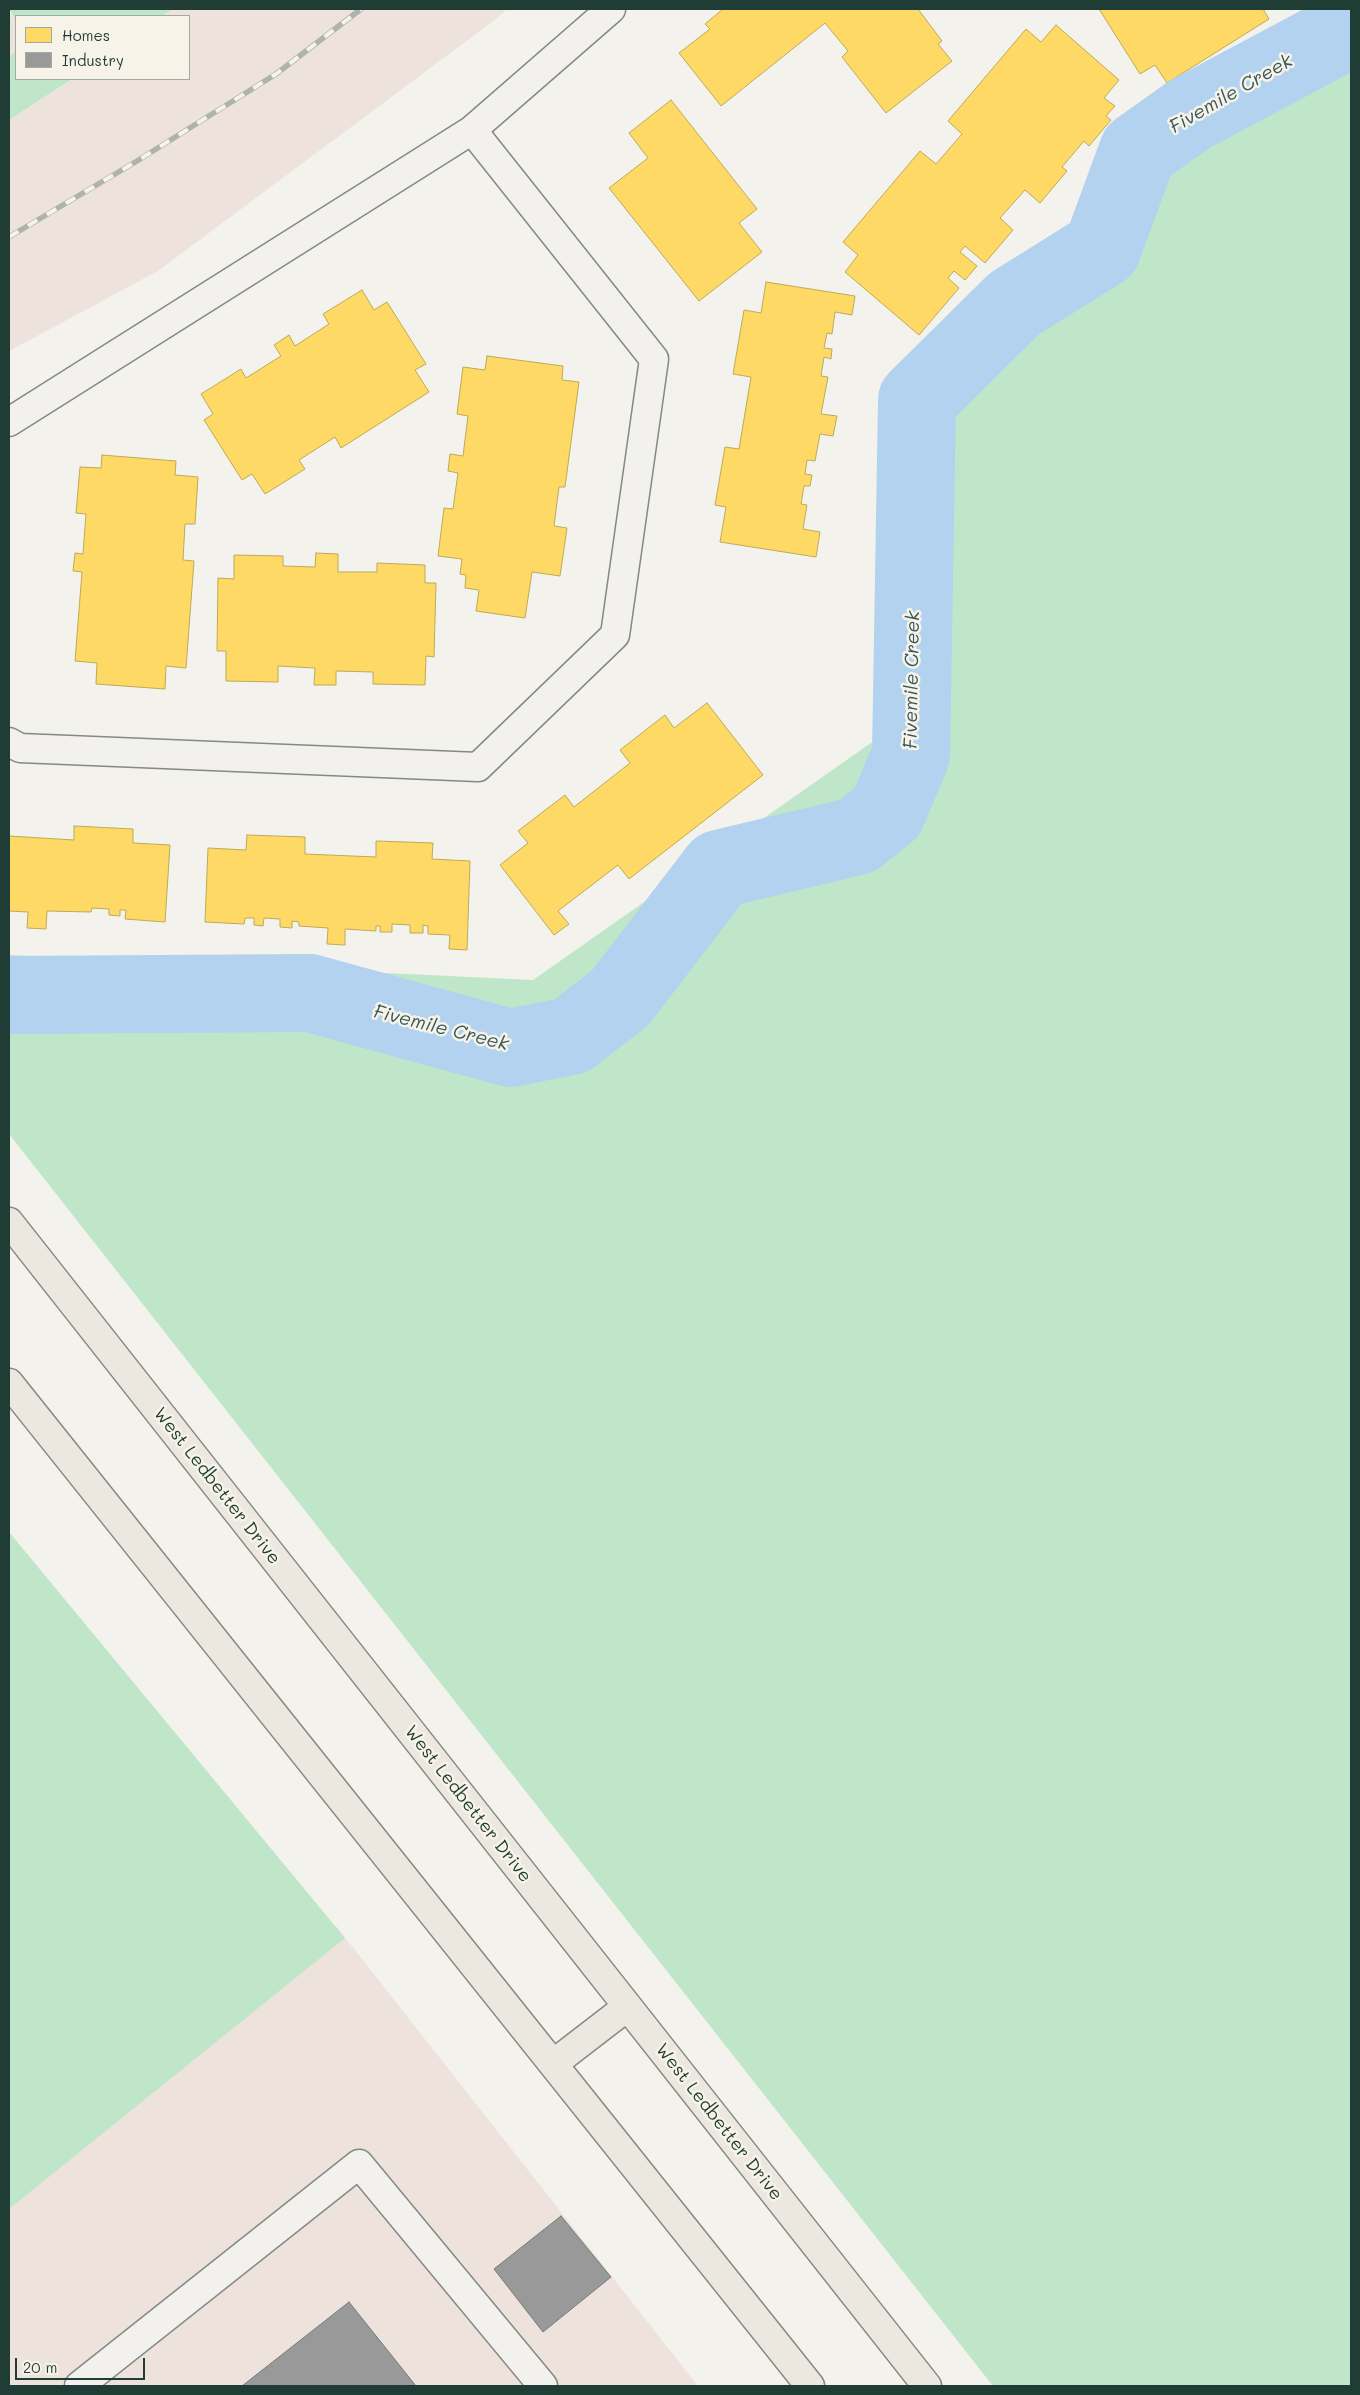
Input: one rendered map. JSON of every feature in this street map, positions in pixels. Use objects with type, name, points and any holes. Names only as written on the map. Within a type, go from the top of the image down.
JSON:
[{"type":"main road","name":"West Ledbetter Drive","points":[[9,1222],[927,2386]]},
{"type":"main road","points":[[9,1383],[810,2386]]},
{"type":"main road","points":[[553,2064],[627,2007]]},
{"type":"lane","points":[[9,422],[472,130],[611,9]]},
{"type":"lane","points":[[9,742],[20,748],[478,767],[615,635],[654,359],[472,130]]},
{"type":"lane","points":[[79,2386],[359,2164],[543,2386]]},
{"type":"shaded area","points":[[173,9],[507,9],[158,271],[9,351],[9,120],[70,80],[190,80],[190,15],[164,15]]},
{"type":"shaded area","points":[[9,11],[15,20],[15,52],[9,57]]},
{"type":"shaded area","points":[[336,1926],[698,2386],[9,2386],[9,2194]]},
{"type":"green space","points":[[9,9],[173,9],[164,15],[15,15],[15,19]]},
{"type":"green space","points":[[1351,9],[1351,2386],[993,2386],[9,1134],[9,955],[533,980],[878,738],[898,388]]},
{"type":"green space","points":[[15,52],[15,80],[70,80],[9,120],[9,57]]},
{"type":"green space","points":[[9,1532],[345,1938],[9,2209]]},
{"type":"building: Homes","points":[[723,9],[918,9],[942,41],[938,44],[952,61],[886,113],[842,57],[848,51],[825,23],[721,106],[679,53],[710,29],[705,24]]},
{"type":"building: Homes","points":[[1099,9],[1263,9],[1269,19],[1167,83],[1155,65],[1140,74]]},
{"type":"building: Homes","points":[[1056,25],[1119,80],[1104,98],[1115,106],[1106,116],[1111,120],[1089,146],[1084,141],[1062,167],[1067,171],[1040,203],[1025,190],[1000,218],[1013,230],[985,263],[965,246],[960,252],[977,266],[965,280],[954,271],[948,278],[959,288],[919,335],[845,272],[858,255],[843,242],[920,151],[936,164],[962,134],[948,121],[1026,29],[1041,42]]},
{"type":"building: Homes","points":[[671,100],[757,209],[739,223],[762,252],[699,301],[609,188],[648,158],[629,133]]},
{"type":"building: Homes","points":[[766,282],[855,296],[852,315],[835,312],[832,334],[827,333],[824,348],[832,349],[831,359],[824,357],[821,376],[828,377],[821,414],[837,416],[833,436],[820,434],[815,461],[807,460],[805,474],[812,475],[810,486],[804,486],[801,504],[807,505],[803,529],[820,532],[816,557],[720,542],[726,507],[715,505],[725,447],[739,449],[751,377],[733,374],[744,310],[761,313]]},
{"type":"building: Homes","points":[[362,290],[374,310],[387,302],[426,364],[415,370],[429,392],[341,448],[335,437],[299,460],[305,469],[265,494],[252,474],[242,480],[204,420],[213,414],[201,394],[241,369],[246,378],[281,356],[274,345],[289,335],[295,346],[329,324],[323,314]]},
{"type":"building: Homes","points":[[487,356],[563,366],[562,380],[579,382],[565,487],[559,487],[554,526],[567,528],[560,576],[532,572],[525,618],[476,611],[479,590],[465,588],[466,575],[460,574],[462,559],[438,556],[444,508],[453,509],[458,473],[448,471],[450,454],[463,456],[468,416],[457,414],[463,367],[485,370]]},
{"type":"building: Homes","points":[[102,455],[176,461],[175,475],[198,477],[195,524],[185,524],[183,560],[194,561],[186,668],[166,666],[165,689],[96,684],[97,663],[75,661],[82,572],[73,571],[75,553],[83,554],[86,514],[76,513],[80,467],[101,468]]},
{"type":"building: Homes","points":[[316,553],[338,554],[338,572],[377,572],[377,563],[425,565],[425,583],[436,583],[434,657],[426,656],[425,685],[373,684],[373,672],[336,671],[336,685],[314,685],[315,668],[278,666],[278,682],[226,681],[226,651],[217,651],[218,578],[234,579],[234,555],[283,556],[283,566],[315,567]]},
{"type":"building: Homes","points":[[707,703],[763,775],[629,879],[618,865],[558,911],[569,924],[554,935],[500,865],[528,843],[518,831],[565,795],[574,807],[630,763],[620,750],[665,715],[674,728]]},
{"type":"building: Homes","points":[[74,826],[133,829],[133,843],[170,845],[165,922],[125,919],[126,910],[120,910],[120,916],[109,915],[109,909],[92,908],[91,912],[47,911],[46,929],[27,928],[28,912],[9,911],[9,836],[74,840]]},
{"type":"building: Homes","points":[[247,835],[305,837],[305,854],[376,857],[376,841],[433,843],[432,859],[470,861],[467,950],[449,949],[450,935],[428,934],[428,926],[423,925],[423,933],[410,933],[410,925],[392,924],[392,932],[380,932],[380,926],[376,926],[376,931],[345,929],[345,945],[327,944],[328,928],[299,926],[299,922],[292,921],[292,928],[280,927],[280,919],[264,918],[263,926],[254,925],[254,918],[245,918],[244,924],[205,922],[208,848],[246,850]]},
{"type":"building: Industry","points":[[561,2216],[611,2277],[543,2332],[494,2269]]},
{"type":"building: Industry","points":[[349,2302],[416,2386],[242,2386]]},
{"type":"waterway","name":"Fivemile Creek","points":[[9,995],[310,993],[510,1048],[571,1036],[620,998],[719,869],[857,836],[887,812],[911,755],[917,400],[1014,304],[1102,249],[1138,151],[1190,114],[1351,28]]},
{"type":"railway","points":[[9,237],[137,161],[276,74],[361,9]]}]
